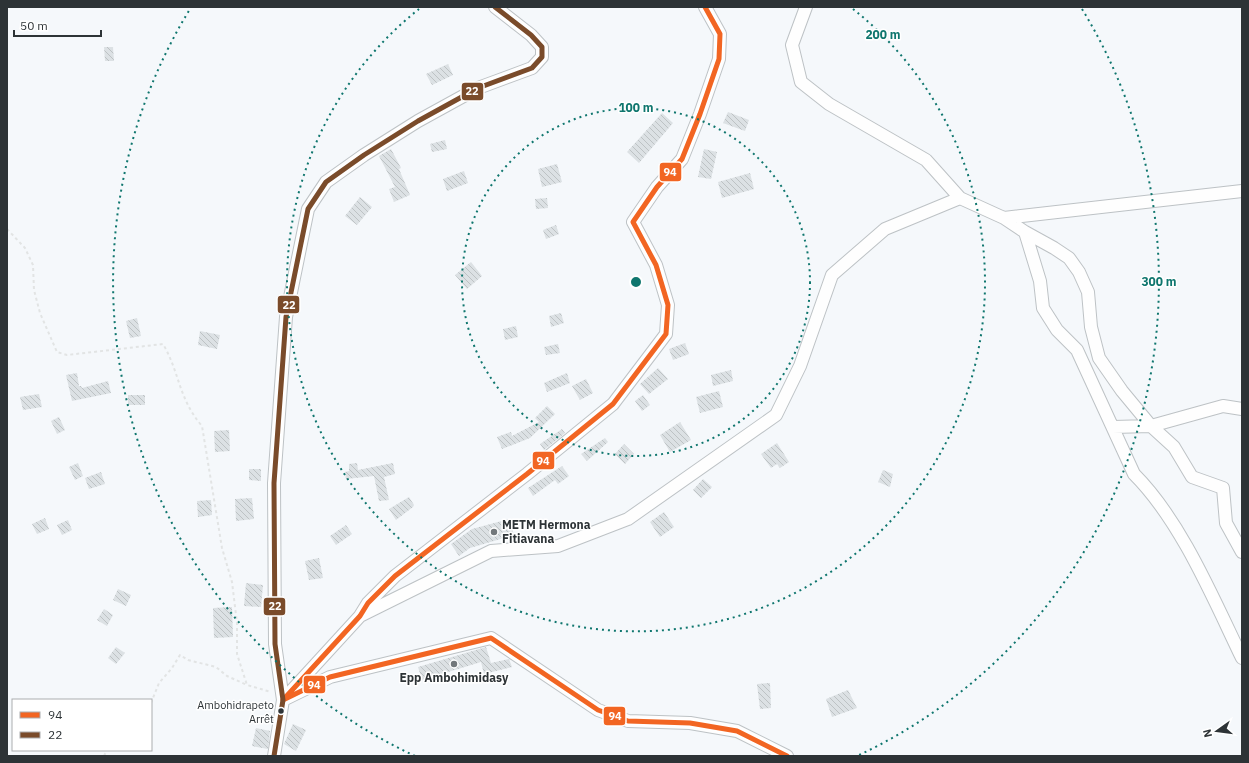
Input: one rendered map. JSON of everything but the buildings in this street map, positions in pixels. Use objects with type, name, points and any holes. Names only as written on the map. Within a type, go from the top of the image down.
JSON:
[{"type":"street","points":[[274,756],[283,700],[275,644],[274,483],[286,317],[308,209],[326,182],[364,155],[418,121],[478,88],[532,68],[542,57],[542,47],[531,35],[495,7]]},
{"type":"street","points":[[283,700],[360,616],[368,603],[395,576],[527,474],[613,404],[666,334],[668,305],[656,265],[633,222],[657,186],[682,159],[712,80],[719,59],[720,34],[705,7]]},
{"type":"street","points":[[806,7],[792,45],[801,82],[829,104],[926,160],[960,198],[1004,218],[1024,232],[1069,258],[1079,272],[1088,292],[1091,327],[1099,358],[1122,391],[1150,426],[1174,447],[1192,477],[1223,488],[1226,524],[1242,552]]},
{"type":"street","points":[[1004,218],[1242,191]]},
{"type":"street","points":[[360,616],[491,551],[558,546],[628,519],[776,415],[800,366],[832,275],[885,229],[960,198]]},
{"type":"street","points":[[1024,232],[1040,281],[1043,308],[1057,330],[1077,350],[1134,474],[1147,487],[1184,542],[1241,651]]},
{"type":"street","points":[[1113,427],[1150,426],[1223,406],[1242,409]]},
{"type":"street","points":[[283,700],[330,677],[491,638],[598,710],[628,721],[690,723],[737,731],[787,756]]},
{"type":"path","points":[[7,229],[25,248],[33,265],[34,290],[40,313],[57,352],[66,355],[163,344],[168,352],[183,398],[192,415],[202,426],[222,548],[232,582],[237,623],[237,654],[248,685]]},
{"type":"path","points":[[152,700],[159,683],[172,668],[180,655],[188,660],[216,667],[227,676],[248,685],[279,695],[283,700]]},
{"type":"transit line","name":"22","points":[[274,756],[283,700],[275,644],[274,483],[286,317],[308,209],[326,182],[364,155],[418,121],[478,88],[532,68],[542,57],[542,47],[531,35],[495,7]]},
{"type":"transit line","name":"94","points":[[705,7],[720,34],[719,59],[700,114],[682,159],[657,187],[633,222],[656,265],[668,305],[666,334],[613,404],[527,474],[395,576],[368,603],[360,616],[283,700],[330,677],[491,638],[598,710],[628,721],[690,723],[737,731],[787,756]]},
{"type":"place","name":"METM Hermona Fitiavana","points":[[494,532]]},
{"type":"place","name":"Epp Ambohimidasy","points":[[454,664]]},
{"type":"place","name":"Ambohidrapeto Arrêt","points":[[281,711]]}]
